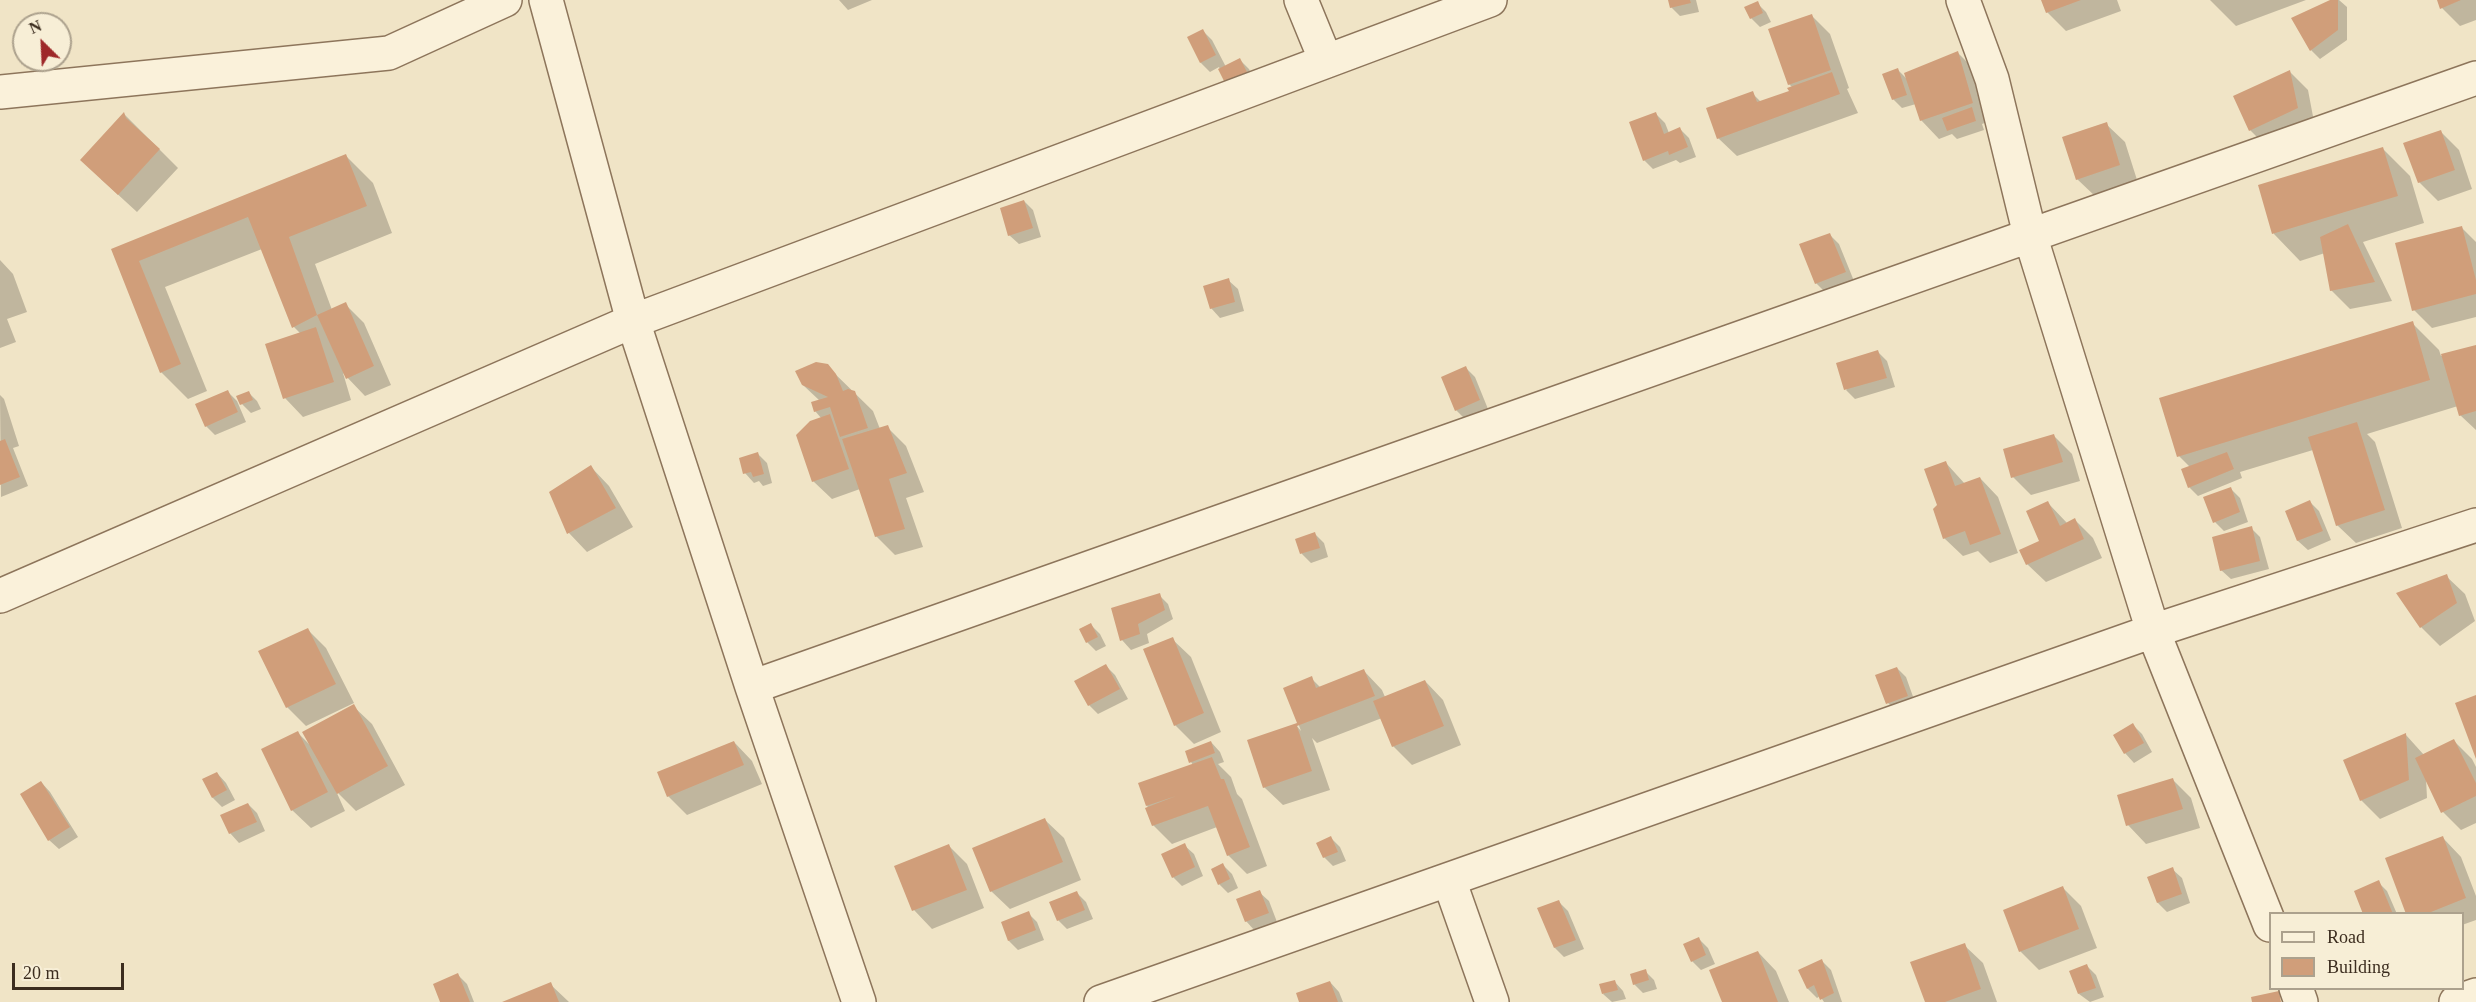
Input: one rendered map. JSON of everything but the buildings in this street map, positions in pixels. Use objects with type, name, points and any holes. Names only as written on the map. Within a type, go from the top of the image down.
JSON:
[{"type":"street","points":[[0,92],[389,53],[505,0]]},
{"type":"street","points":[[546,0],[633,321],[752,687],[859,1002]]},
{"type":"street","points":[[1301,0],[1326,61]]},
{"type":"street","points":[[0,596],[633,321],[1490,0]]},
{"type":"street","points":[[1963,0],[1992,79],[2030,235],[2153,631],[2269,920]]},
{"type":"street","points":[[752,687],[2476,78]]},
{"type":"street","points":[[1101,1002],[2153,631],[2476,525]]},
{"type":"street","points":[[1449,880],[1492,1002]]},
{"type":"street","points":[[2456,1002],[2476,995]]}]
